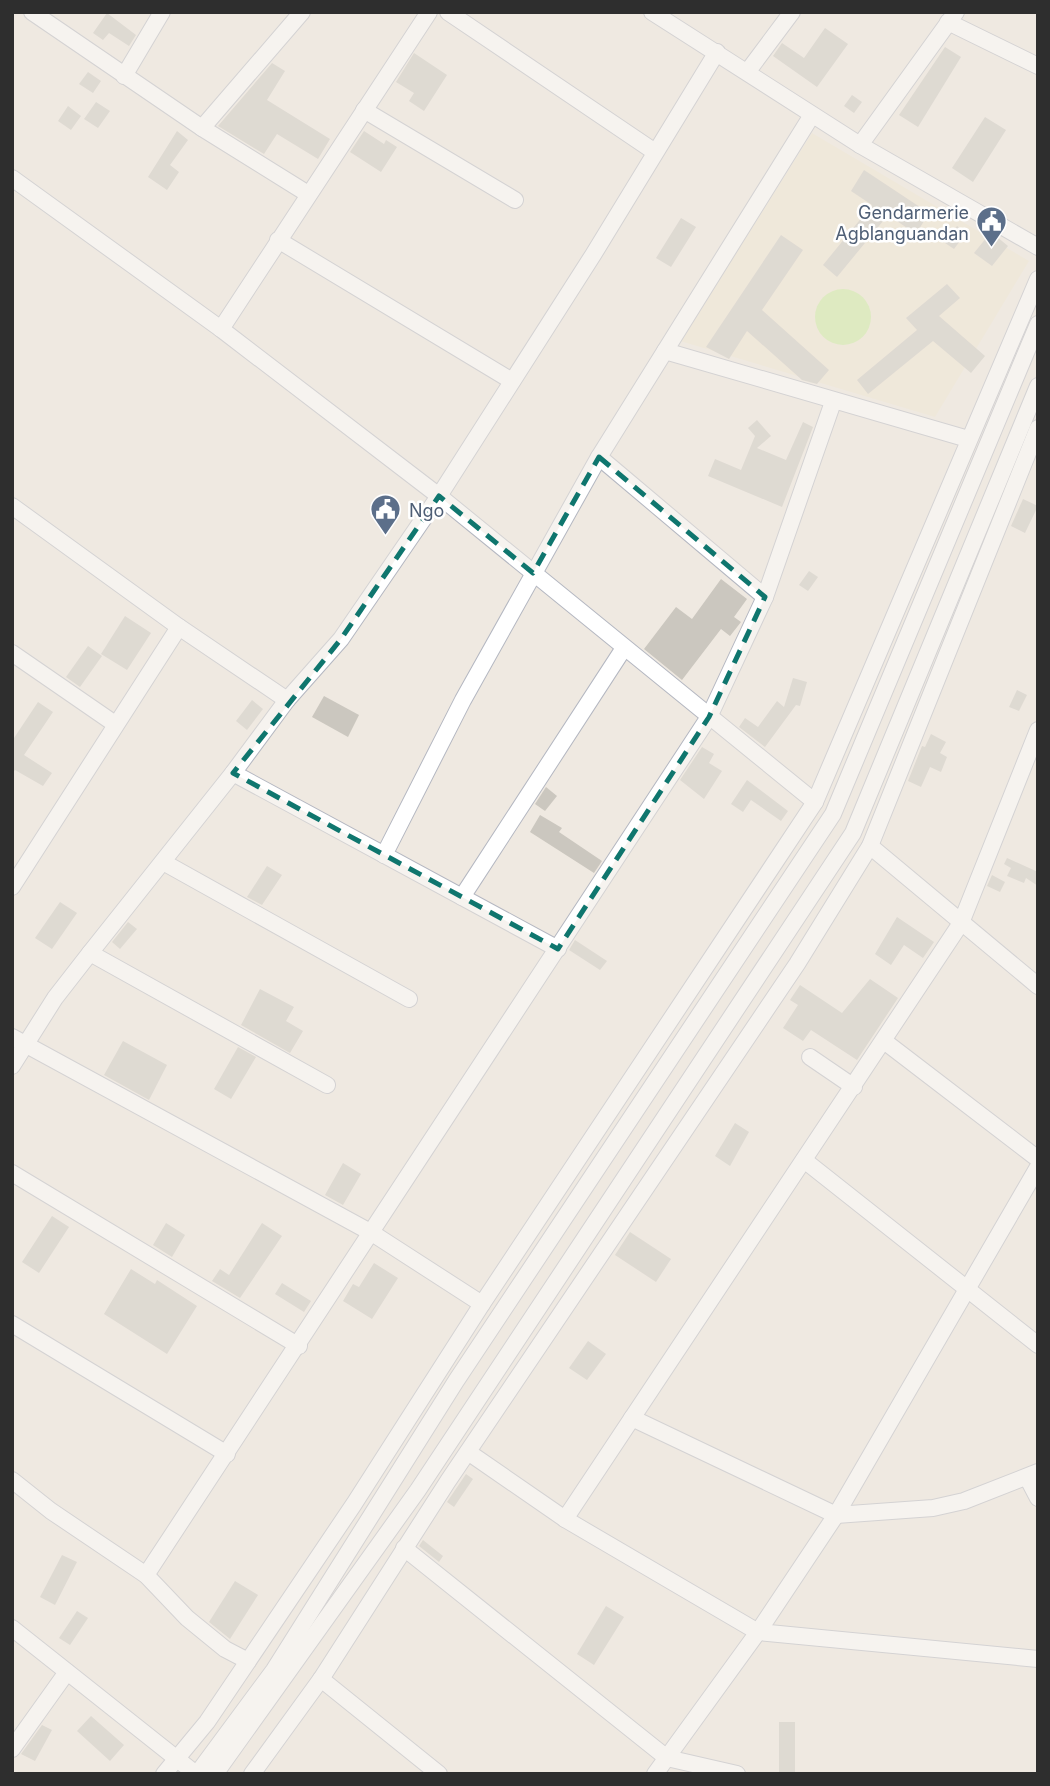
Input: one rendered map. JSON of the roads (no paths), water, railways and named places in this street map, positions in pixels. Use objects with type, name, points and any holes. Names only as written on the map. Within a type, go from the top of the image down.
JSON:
[{"type":"street","points":[[32,12],[202,128],[308,194]]},
{"type":"street","points":[[124,76],[162,12]]},
{"type":"street","points":[[202,128],[302,12]]},
{"type":"street","points":[[221,329],[429,12]]},
{"type":"street","points":[[447,12],[655,152]]},
{"type":"street","points":[[652,12],[717,51],[860,145],[1038,247]]},
{"type":"street","points":[[748,71],[792,12]]},
{"type":"street","points":[[860,145],[952,17],[1038,66]]},
{"type":"street","points":[[12,1066],[18,1041],[163,862],[287,700],[341,639],[439,496],[717,51]]},
{"type":"street","points":[[364,110],[515,200]]},
{"type":"street","points":[[384,856],[463,700],[599,457],[812,115]]},
{"type":"street","points":[[12,178],[221,329],[439,496],[815,803]]},
{"type":"street","points":[[278,240],[512,381]]},
{"type":"street","points":[[164,1774],[248,1661],[354,1504],[482,1304],[815,803],[1038,279]]},
{"type":"street","points":[[12,1628],[197,1774],[274,1670],[456,1381],[833,814],[1038,324]]},
{"type":"street","points":[[665,351],[833,402],[968,439]]},
{"type":"street","points":[[215,1774],[418,1490],[853,833],[1038,386]]},
{"type":"street","points":[[146,1575],[299,1346],[709,717],[765,597],[833,402]]},
{"type":"street","points":[[252,1774],[321,1679],[404,1548],[645,1185],[797,964],[870,846],[1038,428]]},
{"type":"street","points":[[599,457],[765,597]]},
{"type":"street","points":[[12,506],[179,627],[287,700]]},
{"type":"street","points":[[12,887],[179,627]]},
{"type":"street","points":[[461,897],[624,648]]},
{"type":"street","points":[[12,653],[115,724]]},
{"type":"street","points":[[565,1519],[961,923],[1038,730]]},
{"type":"street","points":[[233,773],[558,949]]},
{"type":"street","points":[[870,846],[1038,986]]},
{"type":"street","points":[[163,862],[409,999]]},
{"type":"street","points":[[778,950],[797,964]]},
{"type":"street","points":[[90,953],[327,1085]]},
{"type":"street","points":[[18,1041],[372,1233],[482,1304]]},
{"type":"street","points":[[884,1041],[1038,1159]]},
{"type":"street","points":[[810,1057],[854,1087]]},
{"type":"street","points":[[804,1160],[1038,1345]]},
{"type":"street","points":[[655,1774],[758,1632],[836,1515],[1038,1167]]},
{"type":"street","points":[[12,1173],[299,1346]]},
{"type":"street","points":[[12,1324],[227,1454]]},
{"type":"street","points":[[632,1418],[836,1515],[933,1508],[964,1501],[1032,1474],[1038,1498]]},
{"type":"street","points":[[468,1452],[565,1519],[758,1632],[1038,1659]]},
{"type":"street","points":[[12,1480],[51,1511],[146,1575],[187,1618],[225,1649],[248,1661]]},
{"type":"street","points":[[404,1548],[667,1758],[737,1774]]},
{"type":"street","points":[[12,1749],[67,1672]]},
{"type":"street","points":[[321,1679],[439,1774]]},
{"type":"place","name":"Gendarmerie Agblanguandan","points":[[992,249]]},
{"type":"place","name":"Ngo","points":[[386,537]]}]
